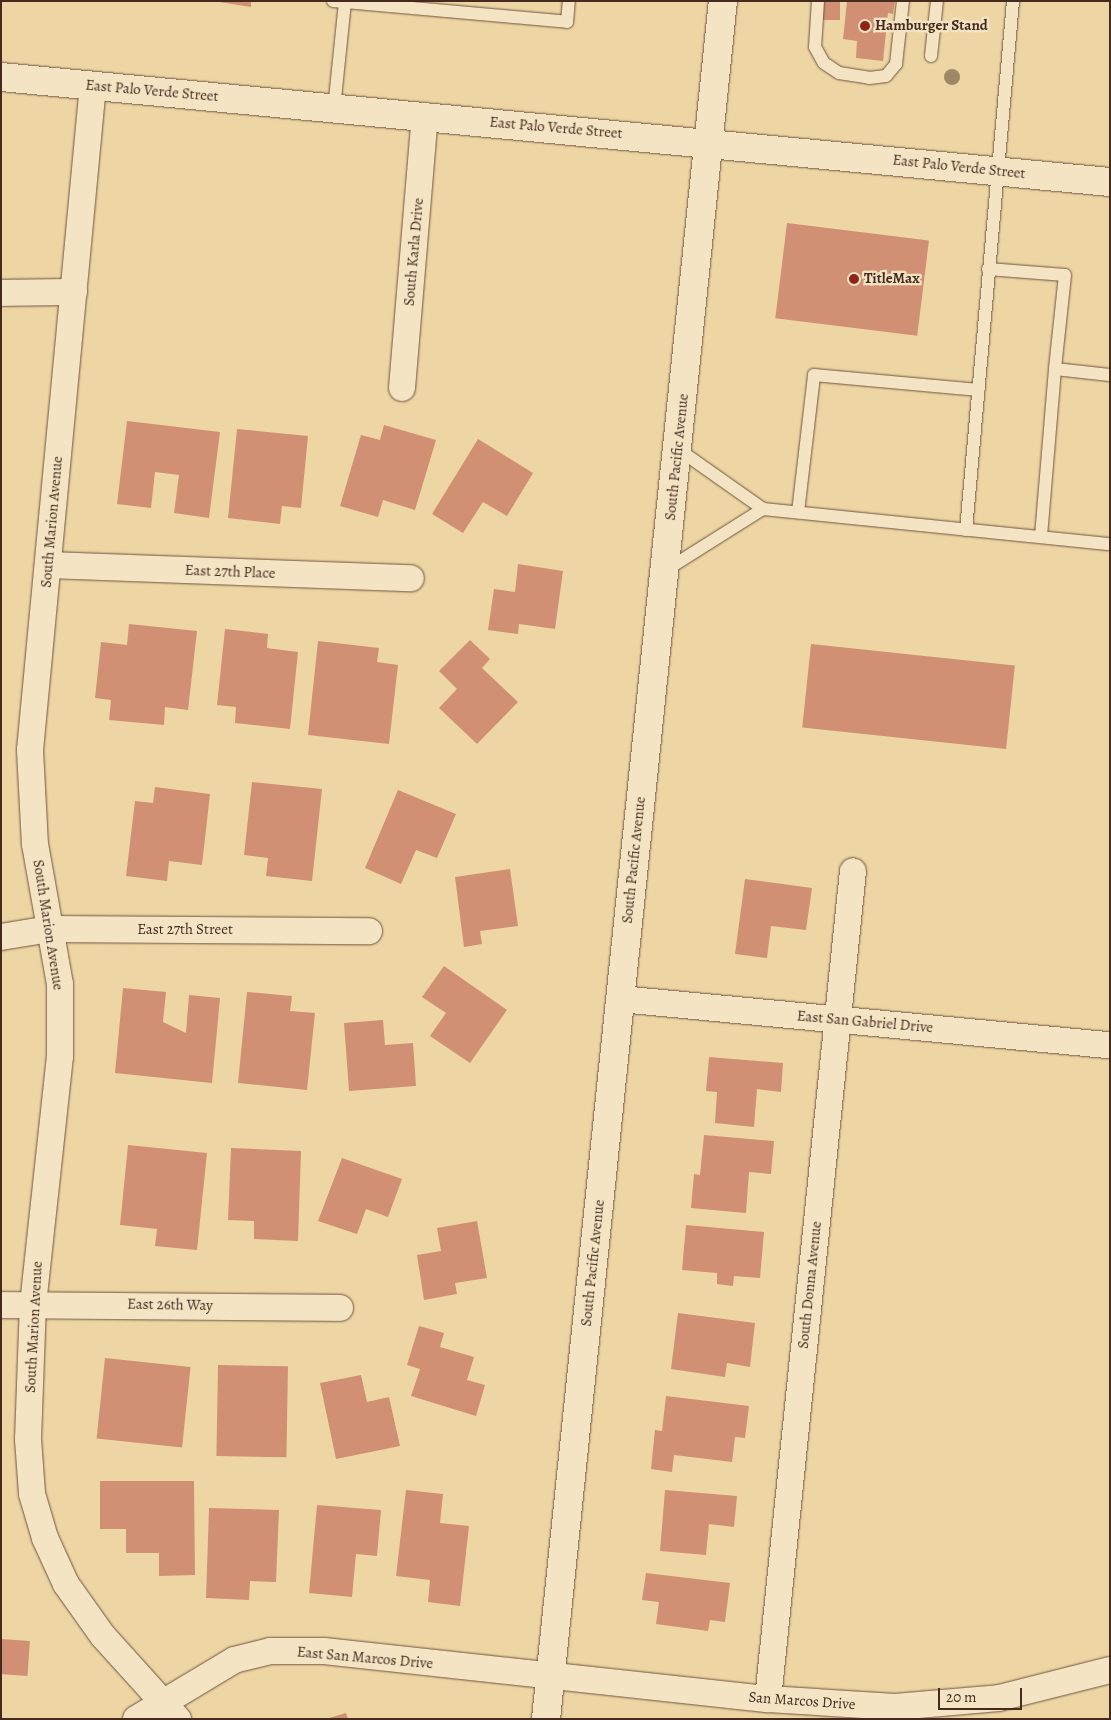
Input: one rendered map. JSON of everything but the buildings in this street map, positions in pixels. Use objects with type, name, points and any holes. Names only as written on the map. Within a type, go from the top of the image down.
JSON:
[{"type":"main road","name":"South Pacific Avenue","points":[[546,1719],[723,1]]},
{"type":"main road","name":"East Palo Verde Street","points":[[1,77],[708,141],[1110,182]]},
{"type":"street","name":"South Marion Avenue","points":[[92,85],[29,792],[60,984],[60,1056],[33,1303],[28,1439],[32,1494],[45,1538],[66,1584],[87,1613],[171,1711]]},
{"type":"street","name":"South Karla Drive","points":[[402,388],[425,116]]},
{"type":"street","points":[[1,294],[74,292]]},
{"type":"street","name":"East 27th Place","points":[[48,565],[411,578]]},
{"type":"street","name":"South Donna Avenue","points":[[768,1699],[853,871]]},
{"type":"street","name":"East 27th Street","points":[[1,937],[50,930],[368,931]]},
{"type":"street","name":"East San Gabriel Drive","points":[[620,999],[1110,1045]]},
{"type":"street","name":"East 26th Way","points":[[1,1305],[33,1303],[340,1308]]},
{"type":"street","name":"East San Marcos Drive","points":[[136,1719],[171,1711],[234,1660],[270,1651],[324,1651],[550,1678]]},
{"type":"street","name":"San Marcos Drive","points":[[550,1678],[768,1699],[895,1707],[999,1698],[1110,1670]]},
{"type":"lane","points":[[334,108],[339,2],[566,22],[569,1]]},
{"type":"lane","points":[[818,1],[815,47],[824,63],[839,74],[868,78],[886,76],[896,64],[903,1]]},
{"type":"lane","points":[[931,56],[937,1]]},
{"type":"lane","points":[[966,530],[1013,1]]},
{"type":"lane","points":[[988,269],[1065,275],[1041,536]]},
{"type":"lane","points":[[1055,369],[1110,375]]},
{"type":"lane","points":[[798,512],[814,375],[978,390]]},
{"type":"lane","points":[[678,449],[763,509],[1110,544]]},
{"type":"lane","points":[[665,570],[763,509]]},
{"type":"place","name":"Hamburger Stand","points":[[865,26]]},
{"type":"place","name":"TitleMax","points":[[854,279]]}]
